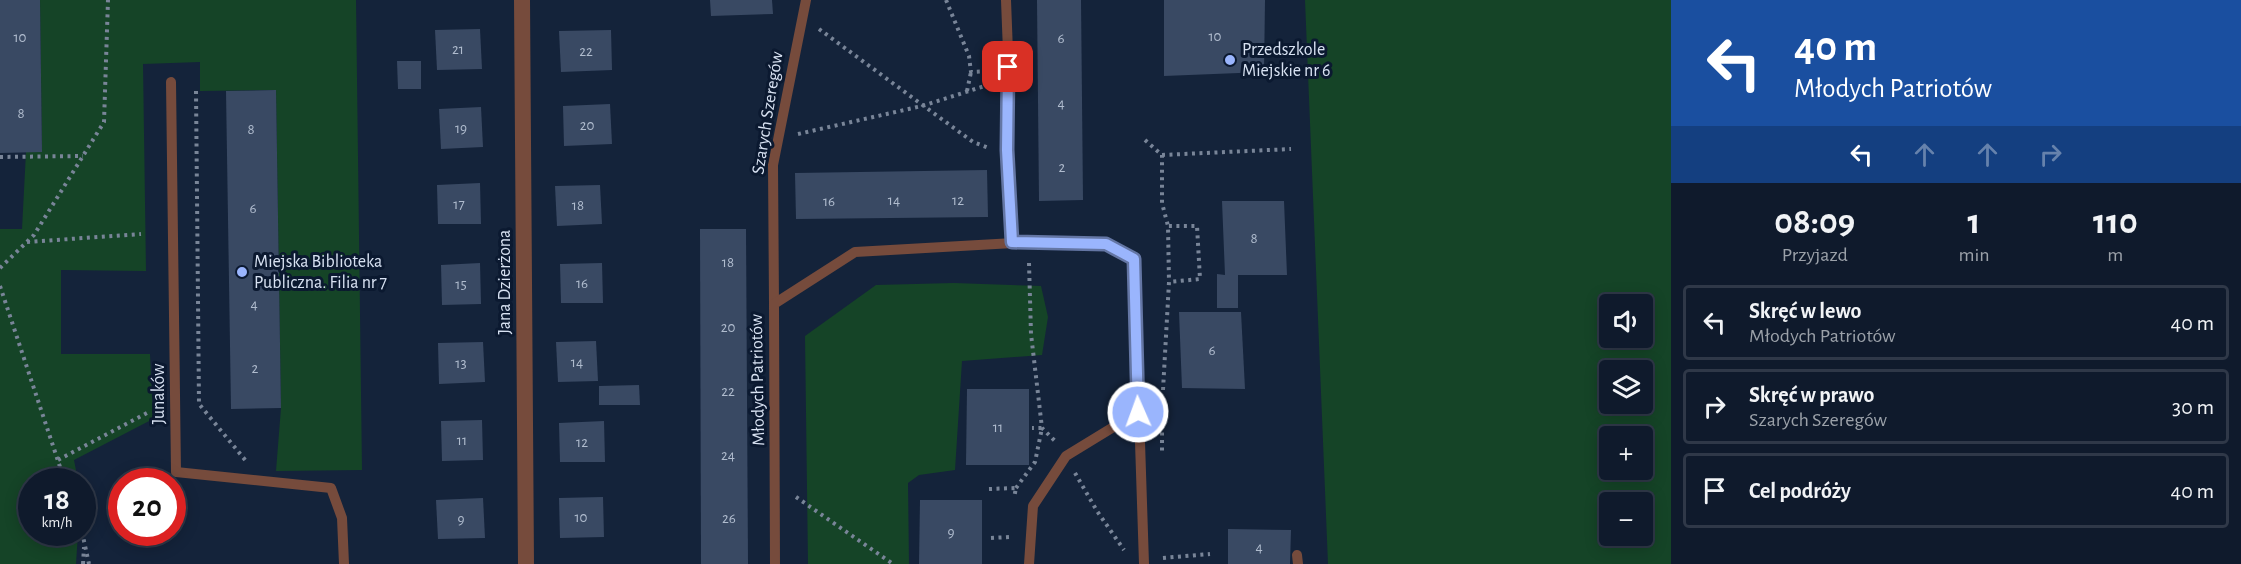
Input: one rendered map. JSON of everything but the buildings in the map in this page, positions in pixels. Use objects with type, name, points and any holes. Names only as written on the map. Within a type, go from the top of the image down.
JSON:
[{"type":"street","name":"Jana Dzierżona","points":[[522,0],[526,564]]},
{"type":"lane","name":"Szarych Szeregów","points":[[774,304],[773,165],[806,0]]},
{"type":"lane","points":[[1006,0],[1009,78],[1008,154],[1012,242]]},
{"type":"lane","name":"Junaków","points":[[171,82],[176,472],[331,488],[342,518],[344,564]]},
{"type":"lane","name":"Młodych Patriotów","points":[[775,564],[774,304],[855,252],[1012,242],[1106,244],[1134,259],[1144,564]]},
{"type":"lane","points":[[1029,564],[1033,506],[1066,456],[1138,412]]},
{"type":"path","points":[[0,268],[34,235],[105,122],[108,0]]},
{"type":"path","points":[[946,0],[969,56],[971,72],[967,91]]},
{"type":"path","points":[[802,15],[973,142],[1008,154]]},
{"type":"path","points":[[971,72],[990,71]]},
{"type":"path","points":[[792,135],[922,106],[1009,78]]},
{"type":"path","points":[[196,91],[199,404],[262,481]]},
{"type":"path","points":[[1145,140],[1162,155],[1291,149]]},
{"type":"path","points":[[1162,155],[1162,202],[1168,226],[1169,282],[1163,390]]},
{"type":"path","points":[[0,158],[83,156]]},
{"type":"path","points":[[1168,226],[1197,226],[1200,279],[1169,282]]},
{"type":"path","points":[[27,242],[141,234]]},
{"type":"path","points":[[1013,508],[1016,488],[1035,462],[1042,428],[1031,334],[1029,263]]},
{"type":"path","points":[[0,286],[61,468]]},
{"type":"path","points":[[58,460],[147,413]]},
{"type":"path","points":[[1032,428],[1042,428],[1060,446],[1096,511],[1124,551]]},
{"type":"path","points":[[989,489],[1016,488]]},
{"type":"path","points":[[796,497],[893,564]]},
{"type":"path","points":[[1010,546],[1011,527]]},
{"type":"path","points":[[991,538],[1010,537]]},
{"type":"path","points":[[83,564],[84,546]]},
{"type":"path","points":[[85,546],[89,564]]},
{"type":"path","points":[[1162,558],[1210,554]]},
{"type":"green space","points":[[40,0],[356,0],[362,470],[276,471],[281,408],[276,90],[200,91],[200,62],[143,64],[146,271],[61,270],[61,354],[150,354],[153,419],[74,460],[76,468],[18,468],[18,546],[77,546],[76,564],[0,564],[0,229],[22,229],[26,152],[42,152]]},
{"type":"green space","points":[[1305,0],[1671,0],[1671,564],[1328,564]]},
{"type":"green space","points":[[954,283],[1041,286],[1048,317],[1042,355],[962,361],[955,470],[919,475],[908,483],[909,564],[808,564],[805,336],[876,285]]},
{"type":"place","name":"Przedszkole Miejskie nr 6","points":[[1230,60]]},
{"type":"place","name":"Miejska Biblioteka Publiczna. Filia nr 7","points":[[242,272]]},
{"type":"route","points":[[1008,67],[1007,150],[1012,242],[1106,244],[1134,259],[1138,412]]}]
